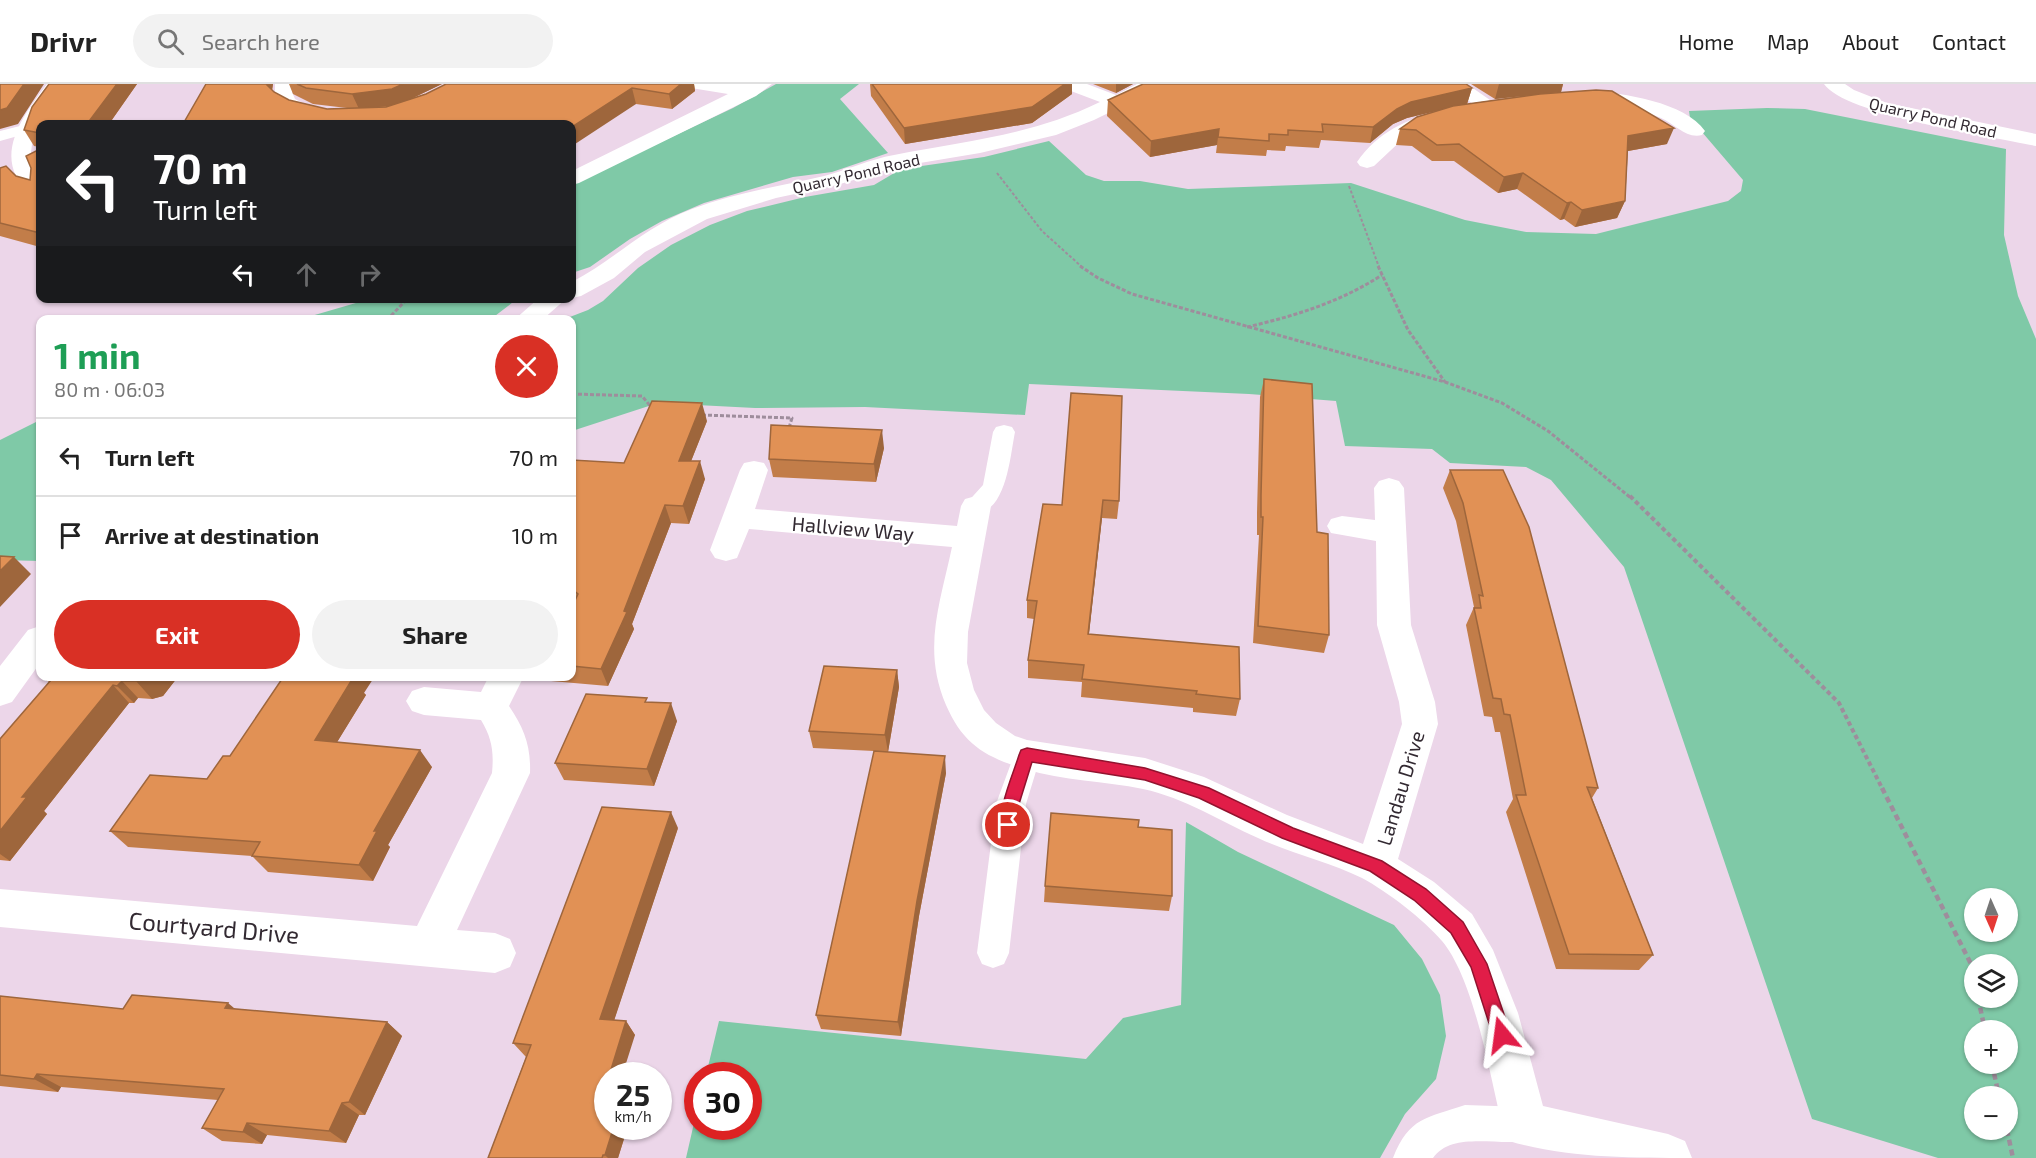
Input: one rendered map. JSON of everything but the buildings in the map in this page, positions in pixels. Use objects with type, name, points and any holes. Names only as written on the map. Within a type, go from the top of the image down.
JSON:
[{"type":"street","points":[[36,187],[16,177],[8,162],[9,152],[20,131],[57,84]]},
{"type":"street","points":[[284,84],[281,93],[283,99],[289,104],[336,116]]},
{"type":"street","points":[[698,84],[756,88]]},
{"type":"street","points":[[1070,84],[1115,101]]},
{"type":"street","name":"Quarry Pond Road","points":[[576,289],[606,273],[637,247],[699,214],[772,192],[830,181],[892,162],[980,147],[1049,131],[1087,116],[1152,84]]},
{"type":"street","points":[[1454,84],[1490,107]]},
{"type":"street","name":"Quarry Pond Road","points":[[1833,84],[1847,94],[1882,108],[2036,140]]},
{"type":"street","points":[[576,177],[756,88]]},
{"type":"street","points":[[1568,97],[1598,97],[1650,107],[1681,120],[1695,131]]},
{"type":"street","points":[[1359,163],[1386,140],[1411,124],[1512,104]]},
{"type":"street","points":[[1359,163],[1388,170]]},
{"type":"street","points":[[533,315],[548,303]]},
{"type":"street","points":[[726,550],[754,470]]},
{"type":"street","name":"Landau Drive","points":[[1376,866],[1420,724],[1417,702],[1394,625],[1389,488]]},
{"type":"street","name":"Hallview Way","points":[[737,518],[972,522]]},
{"type":"street","points":[[972,522],[951,632],[950,663],[957,690],[970,719],[983,733],[1003,747],[1027,755],[1145,774],[1204,793],[1283,831],[1376,866],[1420,895],[1457,928],[1478,964],[1496,1013],[1525,1125],[1668,1158]]},
{"type":"street","points":[[1342,526],[1391,532]]},
{"type":"street","points":[[0,692],[36,644]]},
{"type":"street","points":[[424,701],[499,692],[504,727],[513,748],[511,773],[428,947]]},
{"type":"street","name":"Courtyard Drive","points":[[0,908],[495,953]]},
{"type":"lane","points":[[0,136],[20,131]]},
{"type":"lane","points":[[972,522],[994,485],[1004,432]]},
{"type":"lane","points":[[993,953],[1011,804],[1027,755]]},
{"type":"lane","points":[[1411,1158],[1426,1137],[1465,1123],[1525,1125]]},
{"type":"path","points":[[980,147],[1010,192],[1037,225],[1068,255],[1098,277],[1132,294],[1445,382],[1502,403],[1548,431],[1625,492],[1839,703],[1966,954]]},
{"type":"path","points":[[1359,163],[1348,187],[1371,251],[1408,330],[1445,382]]},
{"type":"path","points":[[1246,327],[1284,319],[1329,305],[1361,290],[1382,275]]},
{"type":"path","points":[[391,315],[403,303]]},
{"type":"path","points":[[576,394],[642,396],[656,413]]},
{"type":"path","points":[[701,415],[792,418],[780,459],[754,470]]},
{"type":"path","points":[[2009,1140],[2013,1158]]},
{"type":"green space","points":[[776,84],[859,84],[840,99],[888,153],[832,172],[793,177],[704,203],[662,221],[630,239],[590,267],[576,272],[576,182],[733,108]]},
{"type":"green space","points":[[1805,109],[2006,149],[2004,235],[2018,296],[2036,339],[2036,1158],[1938,1158],[1812,1119],[1624,567],[1551,480],[1526,467],[1450,463],[1432,449],[1345,446],[1336,401],[1249,394],[1029,384],[1025,415],[865,407],[755,408],[658,403],[576,430],[575,315],[603,301],[638,268],[671,245],[710,225],[747,211],[805,197],[874,185],[901,169],[984,157],[1049,141],[1086,175],[1104,181],[1140,181],[1188,189],[1351,183],[1465,220],[1526,232],[1596,234],[1728,201],[1741,191],[1743,180],[1690,118],[1689,111]]},
{"type":"green space","points":[[356,303],[512,303],[496,315],[315,315]]},
{"type":"green space","points":[[36,422],[36,561],[0,560],[0,440]]},
{"type":"green space","points":[[1186,822],[1238,852],[1394,925],[1422,959],[1440,995],[1446,1036],[1436,1079],[1405,1114],[1380,1158],[686,1158],[690,1140],[762,1140],[762,1062],[709,1062],[719,1021],[1086,1059],[1123,1018],[1181,1005]]},
{"type":"route","points":[[1008,825],[1011,804],[1027,755],[1145,774],[1204,793],[1287,833],[1376,866],[1420,895],[1457,928],[1478,964],[1502,1035]]}]
